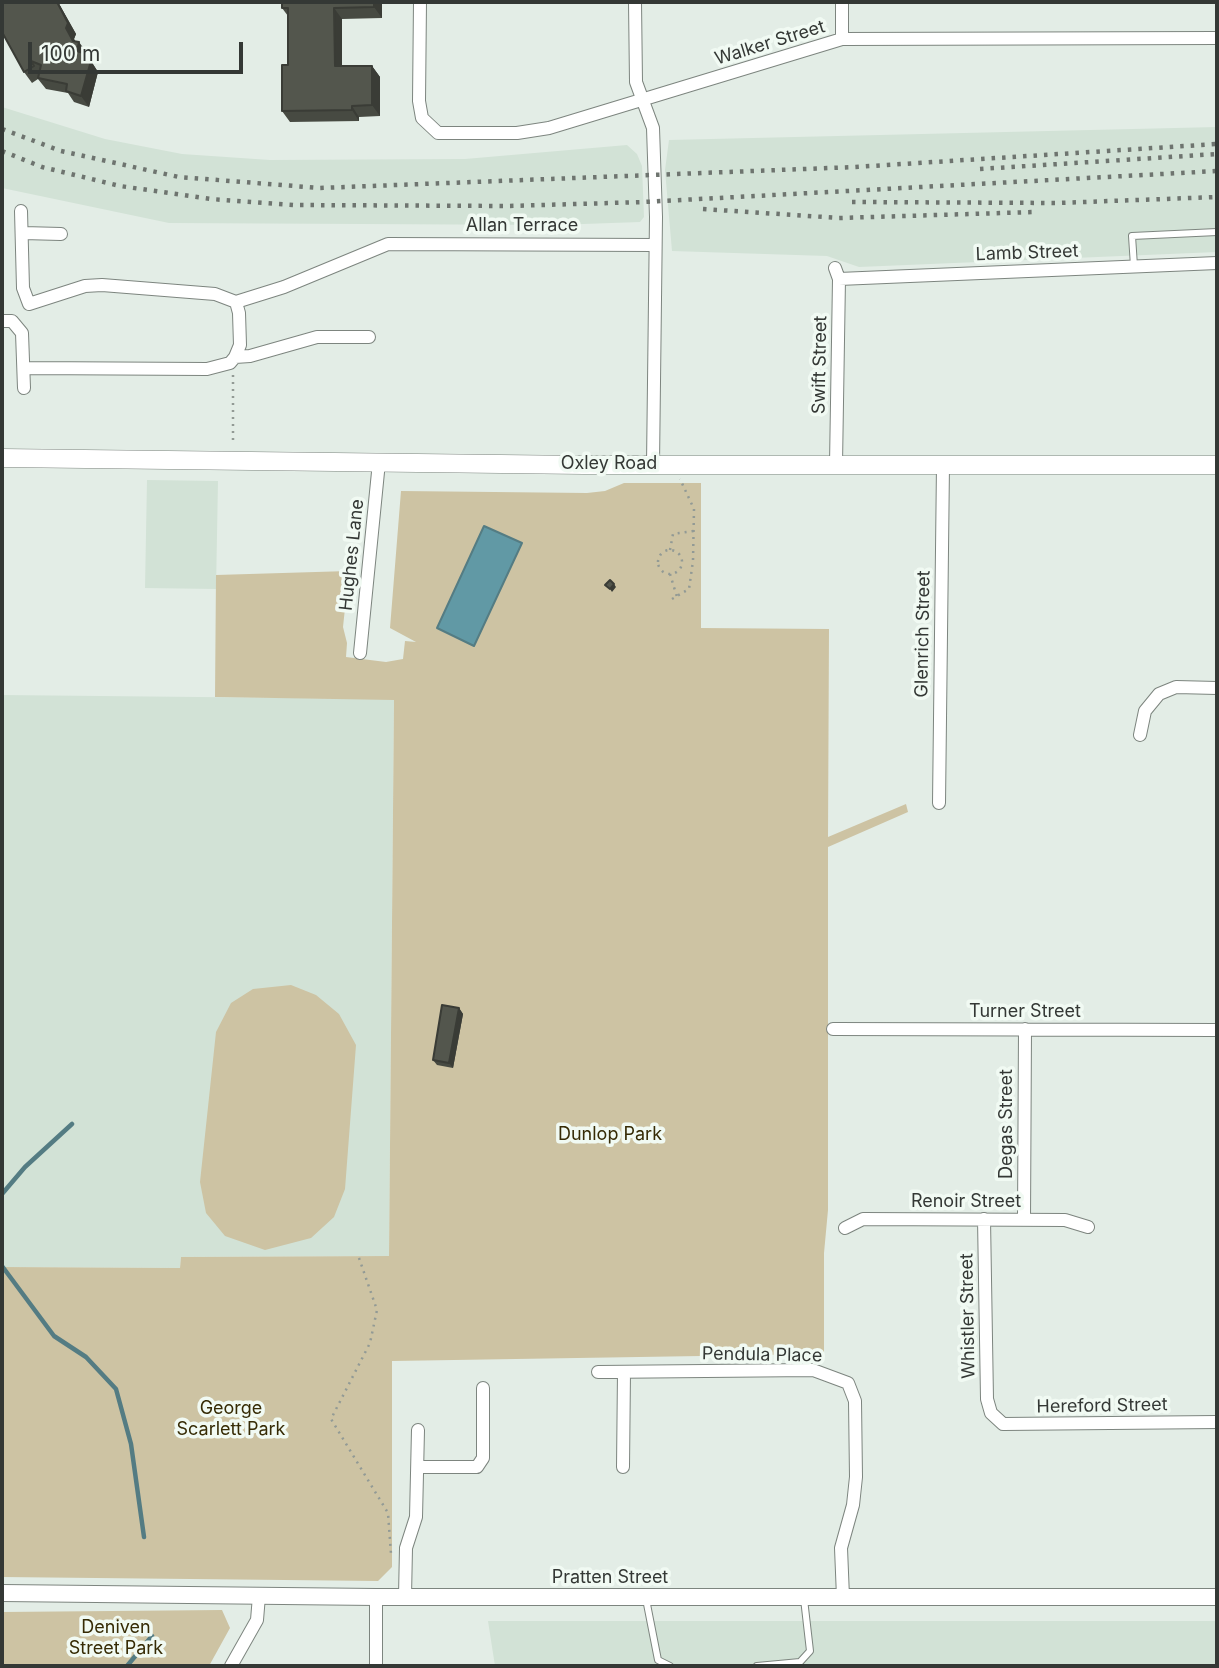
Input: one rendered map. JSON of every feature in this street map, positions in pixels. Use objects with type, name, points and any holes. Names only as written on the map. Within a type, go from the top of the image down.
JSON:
[{"type":"main road","name":"Oxley Road","points":[[2,458],[653,464],[1217,465]]},
{"type":"street","name":"Walker Street","points":[[420,2],[419,101],[422,118],[438,133],[517,133],[549,128],[842,39],[1217,38]]},
{"type":"street","points":[[635,2],[636,73],[653,128],[653,464]]},
{"type":"street","points":[[842,2],[842,39]]},
{"type":"street","points":[[21,211],[23,288],[29,304]]},
{"type":"street","points":[[23,233],[61,234]]},
{"type":"street","name":"Allan Terrace","points":[[236,302],[284,287],[388,244],[655,245]]},
{"type":"street","name":"Lamb Street","points":[[837,273],[1217,263]]},
{"type":"street","name":"Swift Street","points":[[836,464],[837,273]]},
{"type":"street","points":[[24,388],[22,333],[7,321],[29,304],[85,286],[215,294],[236,302],[240,345],[232,360]]},
{"type":"street","points":[[24,368],[190,369],[317,337],[369,337]]},
{"type":"street","name":"Hughes Lane","points":[[360,653],[379,462]]},
{"type":"street","name":"Glenrich Street","points":[[939,803],[943,465]]},
{"type":"street","points":[[1140,735],[1145,711],[1159,694],[1176,687],[1217,688]]},
{"type":"street","name":"Turner Street","points":[[833,1029],[1217,1030]]},
{"type":"street","name":"Degas Street","points":[[1024,1220],[1025,1029]]},
{"type":"street","name":"Renoir Street","points":[[845,1228],[863,1219],[1065,1220],[1088,1227]]},
{"type":"street","name":"Whistler Street","points":[[984,1219],[988,1399],[991,1413]]},
{"type":"street","name":"Pendula Place","points":[[598,1372],[813,1370],[848,1383],[855,1401],[856,1476],[853,1505],[841,1548],[843,1597]]},
{"type":"street","points":[[623,1467],[624,1372]]},
{"type":"street","points":[[418,1467],[477,1467],[483,1458],[483,1388]]},
{"type":"street","name":"Hereford Street","points":[[991,1413],[1003,1424],[1217,1422]]},
{"type":"street","points":[[405,1596],[406,1548],[416,1517],[418,1430]]},
{"type":"street","name":"Pratten Street","points":[[2,1593],[376,1597],[1217,1597]]},
{"type":"street","points":[[231,1666],[257,1619],[259,1596]]},
{"type":"street","points":[[376,1597],[376,1666]]},
{"type":"lane","points":[[1134,266],[1132,236],[1217,232]]},
{"type":"lane","points":[[646,1597],[658,1660],[670,1666]]},
{"type":"lane","points":[[757,1666],[800,1662],[810,1651],[804,1597]]},
{"type":"path","points":[[232,360],[233,442]]},
{"type":"path","points":[[670,574],[674,598],[686,593],[691,581],[693,503],[680,479]]},
{"type":"path","points":[[670,550],[673,534],[694,531]]},
{"type":"path","points":[[670,550],[680,554],[682,561],[680,569],[670,574],[663,571],[659,560],[662,553],[670,550]]},
{"type":"path","points":[[359,1258],[377,1310],[370,1343],[331,1419],[388,1513],[393,1562]]},
{"type":"shaded area","points":[[2,107],[105,139],[182,154],[270,160],[465,159],[627,145],[637,154],[642,166],[644,217],[640,222],[555,225],[169,223],[2,188]]},
{"type":"shaded area","points":[[1217,127],[1217,252],[859,267],[827,256],[672,251],[665,170],[669,140]]},
{"type":"shaded area","points":[[147,480],[218,481],[216,589],[145,588]]},
{"type":"shaded area","points":[[2,695],[394,699],[389,1256],[181,1257],[180,1268],[2,1267]]},
{"type":"shaded area","points":[[488,1621],[1217,1621],[1217,1666],[495,1666]]},
{"type":"green space","name":"Dunlop Park","points":[[624,483],[701,483],[701,628],[829,629],[828,837],[906,804],[908,812],[828,847],[828,1210],[824,1253],[824,1354],[392,1361],[392,1567],[378,1581],[2,1577],[2,1267],[180,1268],[181,1257],[389,1256],[394,700],[215,697],[216,575],[349,571],[343,627],[347,643],[346,657],[386,662],[403,659],[405,641],[416,642],[390,628],[401,491],[587,493],[605,491]]},
{"type":"green space","points":[[291,985],[316,995],[339,1014],[356,1045],[345,1189],[334,1217],[311,1238],[265,1250],[225,1236],[206,1213],[200,1182],[216,1032],[231,1003],[253,989]]},
{"type":"green space","name":"Deniven Street Park","points":[[222,1610],[230,1628],[209,1666],[2,1666],[2,1612]]},
{"type":"water","points":[[484,526],[522,543],[474,646],[437,628]]},
{"type":"building","points":[[2,2],[57,2],[68,23],[66,28],[73,41],[79,42],[77,51],[83,53],[82,58],[91,61],[81,96],[66,91],[67,84],[38,78],[41,65],[31,61],[34,66],[24,72],[2,32]]},
{"type":"building","points":[[282,2],[374,2],[374,7],[334,8],[335,66],[372,66],[372,105],[352,106],[352,110],[282,111],[282,65],[288,65],[288,8],[282,8]]},
{"type":"building","points":[[610,580],[614,584],[610,589],[605,585]]},
{"type":"building","points":[[442,1005],[459,1008],[449,1063],[433,1060]]},
{"type":"waterway","points":[[2,1194],[25,1167],[72,1124]]},
{"type":"waterway","points":[[2,1266],[54,1336],[86,1357],[116,1389],[131,1444],[144,1537]]},
{"type":"waterway","points":[[127,1666],[152,1636]]},
{"type":"railway","points":[[2,129],[61,151],[179,177],[320,188],[855,167],[1217,144]]},
{"type":"railway","points":[[2,151],[42,167],[120,186],[211,199],[293,205],[509,206],[644,202],[1217,171]]},
{"type":"railway","points":[[980,169],[1217,154]]},
{"type":"railway","points":[[852,202],[1057,203],[1217,197]]},
{"type":"railway","points":[[703,209],[839,218],[1035,212]]},
{"type":"park label","name":"George Scarlett Park","points":[[231,1419]]}]
